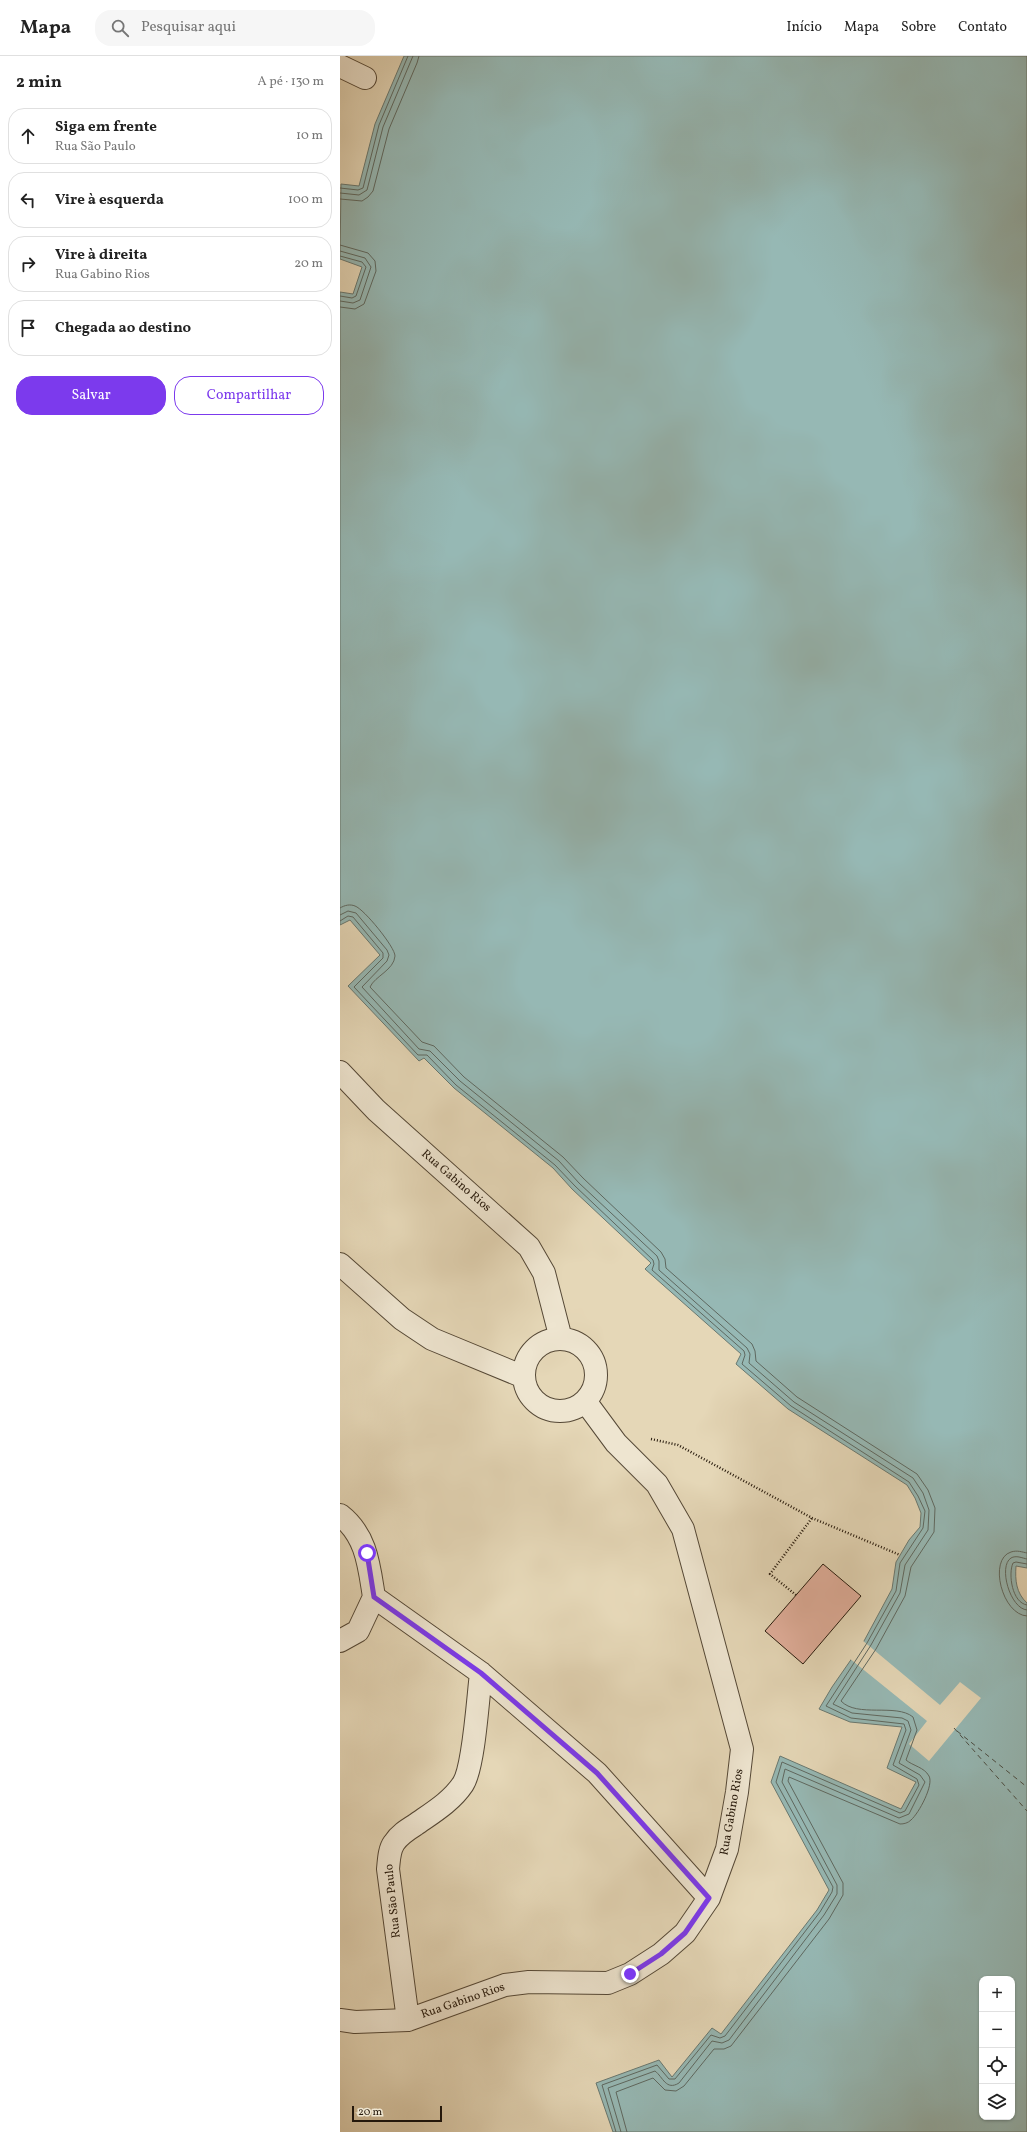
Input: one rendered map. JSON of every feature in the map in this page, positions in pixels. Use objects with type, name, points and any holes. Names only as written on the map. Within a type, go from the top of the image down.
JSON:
[{"type":"street","points":[[340,66],[364,78]]},
{"type":"street","name":"Rua Gabino Rios","points":[[340,1072],[376,1110],[501,1220],[529,1247],[544,1273],[553,1303],[561,1339]]},
{"type":"street","points":[[340,1264],[402,1319],[432,1339],[524,1377]]},
{"type":"street","points":[[561,1339],[572,1341],[583,1347],[591,1357],[595,1368],[596,1380],[592,1391],[585,1401],[575,1407],[564,1410],[552,1410],[542,1406],[532,1399],[526,1388],[524,1377],[525,1366],[530,1355],[538,1346],[549,1341],[561,1339]]},
{"type":"street","name":"Rua Gabino Rios","points":[[340,2020],[354,2022],[408,2020],[505,1985],[529,1982],[608,1982],[630,1974],[661,1954],[685,1933],[709,1898],[727,1850],[737,1792],[742,1749],[683,1529],[657,1484],[620,1446],[585,1401]]},
{"type":"street","points":[[340,1515],[350,1523],[367,1553],[374,1597],[358,1631],[340,1641]]},
{"type":"street","points":[[374,1597],[481,1673],[597,1773],[709,1898]]},
{"type":"street","name":"Rua São Paulo","points":[[408,2020],[388,1869],[389,1855],[393,1843],[400,1835],[443,1805],[456,1793],[464,1782],[470,1763],[481,1673]]},
{"type":"path","points":[[620,1446],[638,1440],[656,1439],[678,1445],[812,1518],[900,1555]]},
{"type":"path","points":[[796,1595],[770,1574],[812,1518]]},
{"type":"water","points":[[404,56],[1027,56],[1027,1568],[1016,1566],[1016,1581],[1020,1595],[1027,1603],[1027,2132],[613,2132],[596,2083],[659,2060],[672,2077],[712,2028],[721,2034],[817,1910],[829,1890],[771,1782],[780,1756],[901,1809],[916,1782],[887,1768],[902,1727],[850,1722],[819,1709],[832,1687],[864,1641],[892,1589],[896,1562],[909,1540],[920,1527],[921,1513],[915,1498],[907,1485],[788,1409],[736,1364],[741,1354],[645,1269],[651,1263],[572,1189],[553,1168],[454,1088],[424,1058],[419,1061],[348,986],[380,955],[350,920],[340,925],[340,292],[353,294],[362,267],[340,259],[341,184],[359,186],[375,124]]},
{"type":"pier","points":[[862,1640],[940,1705],[960,1682],[981,1698],[929,1761],[909,1744],[927,1721],[849,1658]]},
{"type":"building","points":[[823,1564],[861,1596],[803,1664],[765,1631]]},
{"type":"ferry route","points":[[954,1728],[1027,1811]]},
{"type":"ferry route","points":[[957,1731],[1027,1787]]},
{"type":"route","points":[[367,1553],[374,1597],[481,1673],[597,1773],[709,1898],[685,1933],[661,1954],[630,1974]]}]
